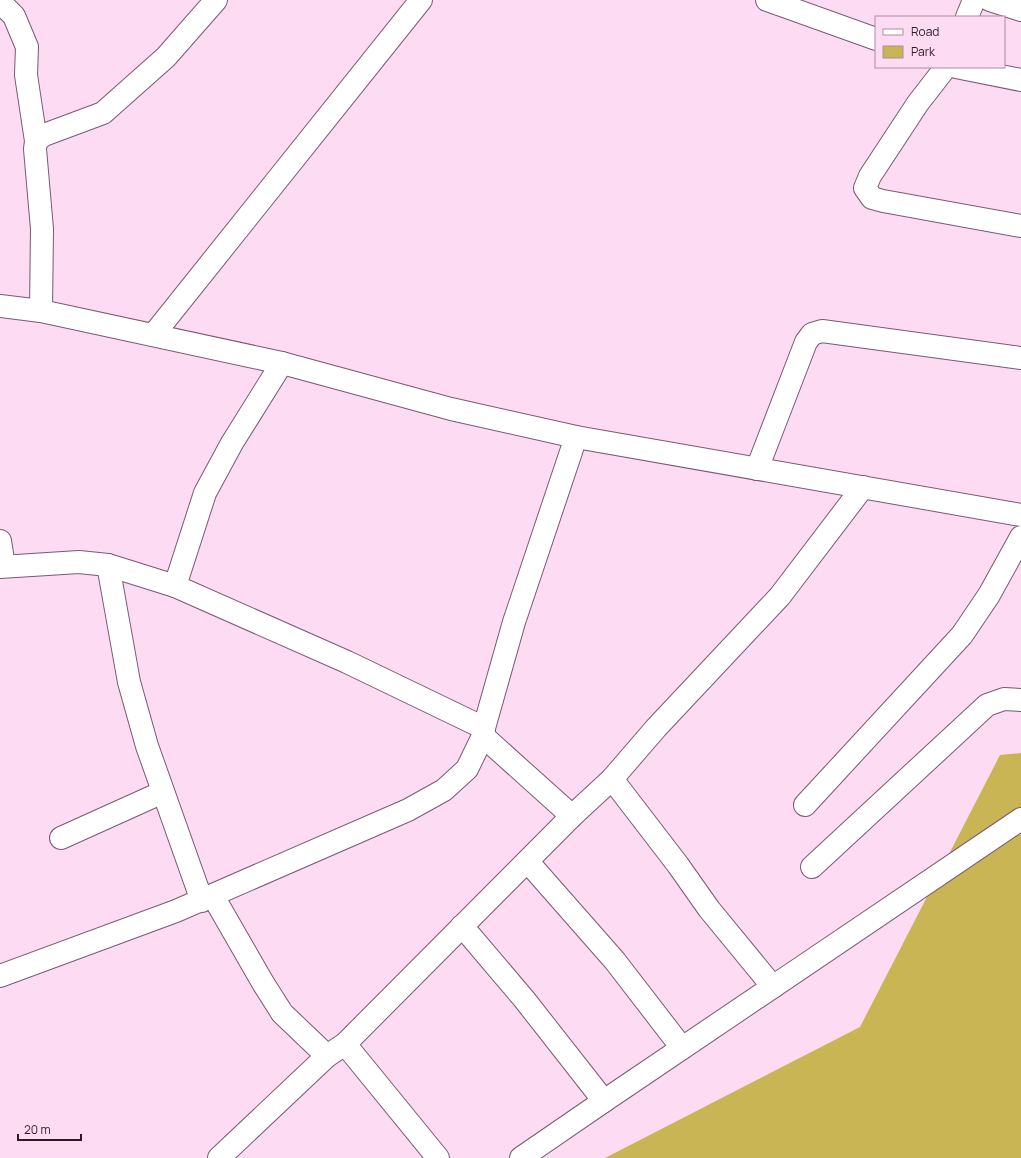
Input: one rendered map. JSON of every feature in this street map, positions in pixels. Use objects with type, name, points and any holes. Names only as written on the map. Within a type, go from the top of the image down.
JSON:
[{"type":"street","points":[[36,140],[44,135],[103,113],[166,56],[216,0]]},
{"type":"street","points":[[154,334],[421,0]]},
{"type":"street","points":[[768,0],[875,39]]},
{"type":"street","points":[[967,16],[974,0]]},
{"type":"street","points":[[990,0],[1021,10]]},
{"type":"street","points":[[0,2],[14,16],[27,47],[26,75],[36,140],[35,149],[42,229],[41,311]]},
{"type":"street","points":[[945,68],[918,102],[870,176],[865,188],[872,198],[883,201],[1021,226]]},
{"type":"street","points":[[961,68],[1021,80]]},
{"type":"street","points":[[0,306],[41,311],[154,334],[282,363],[451,409],[576,437],[1021,515]]},
{"type":"street","points":[[757,469],[806,342],[812,334],[822,331],[1021,358]]},
{"type":"street","points":[[175,586],[205,493],[232,443],[282,363]]},
{"type":"street","points":[[0,976],[207,898],[408,810],[444,790],[467,769],[484,732],[514,622],[576,437]]},
{"type":"street","points":[[219,1158],[327,1056],[346,1044],[572,816],[612,779],[656,728],[780,596],[863,487]]},
{"type":"street","points":[[805,805],[962,635],[989,595],[1021,537]]},
{"type":"street","points":[[0,541],[2,566],[79,562],[108,565],[175,586],[347,662],[484,732],[572,816]]},
{"type":"street","points":[[108,565],[129,682],[147,746],[163,792],[207,898],[282,1013],[327,1056]]},
{"type":"street","points":[[812,867],[987,705],[1004,699],[1021,700]]},
{"type":"street","points":[[612,779],[678,865],[709,909],[773,987]]},
{"type":"street","points":[[61,838],[163,792]]},
{"type":"street","points":[[521,1158],[604,1100],[1021,819]]},
{"type":"street","points":[[528,862],[615,961],[682,1048]]},
{"type":"street","points":[[462,926],[524,1000],[604,1100]]},
{"type":"street","points":[[346,1044],[438,1158]]},
{"type":"green space","points":[[1021,753],[1021,1158],[605,1158],[860,1027],[1000,755]]}]
